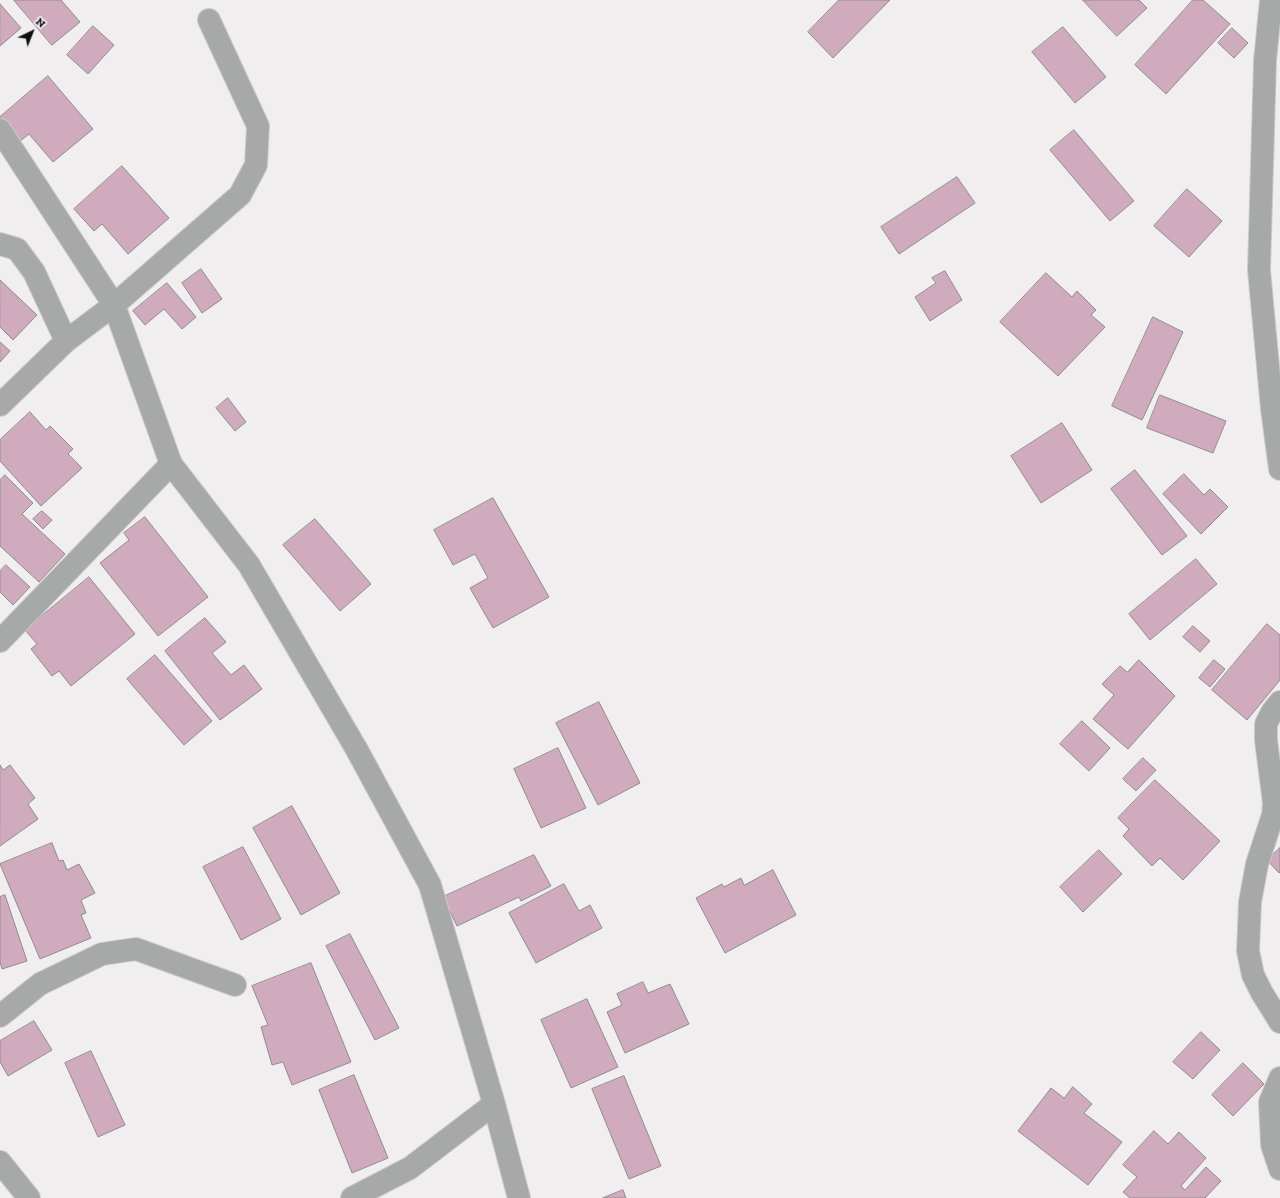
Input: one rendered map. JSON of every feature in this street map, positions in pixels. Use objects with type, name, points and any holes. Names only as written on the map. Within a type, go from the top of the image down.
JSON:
[{"type":"street","points":[[1271,0],[1265,61],[1259,270],[1272,409],[1280,469]]},
{"type":"street","points":[[0,405],[66,342],[114,305],[240,196],[256,166],[258,126],[209,20]]},
{"type":"street","points":[[0,130],[114,305],[170,464],[249,565],[358,750],[430,885],[494,1104],[519,1198]]},
{"type":"street","points":[[0,244],[17,249],[34,272],[66,342]]},
{"type":"street","points":[[0,641],[170,464]]},
{"type":"street","points":[[1280,702],[1272,712],[1266,724],[1266,740],[1274,803],[1273,815],[1256,864],[1250,902],[1248,951],[1253,975],[1280,1022]]},
{"type":"street","points":[[0,1016],[40,984],[102,954],[136,949],[235,985]]},
{"type":"street","points":[[1280,1078],[1270,1102],[1272,1145],[1280,1169]]},
{"type":"street","points":[[352,1198],[410,1168],[494,1104]]},
{"type":"street","points":[[0,1162],[29,1198]]},
{"type":"building","points":[[14,0],[61,0],[80,22],[52,45]]},
{"type":"building","points":[[839,0],[890,0],[833,58],[808,32]]},
{"type":"building","points":[[1083,0],[1139,0],[1147,8],[1117,36]]},
{"type":"building","points":[[1193,0],[1203,0],[1230,24],[1166,94],[1135,65]]},
{"type":"building","points":[[0,4],[21,28],[0,46]]},
{"type":"building","points":[[93,26],[114,45],[88,74],[67,55]]},
{"type":"building","points":[[1063,27],[1106,77],[1075,103],[1032,52]]},
{"type":"building","points":[[1232,28],[1248,43],[1234,58],[1218,43]]},
{"type":"building","points":[[48,76],[93,129],[53,162],[29,134],[19,142],[0,120],[0,117]]},
{"type":"building","points":[[1074,130],[1134,201],[1110,221],[1050,150]]},
{"type":"building","points":[[122,166],[169,218],[128,254],[102,224],[94,231],[74,209]]},
{"type":"building","points":[[957,177],[975,203],[899,254],[881,227]]},
{"type":"building","points":[[1187,189],[1222,221],[1189,257],[1154,226]]},
{"type":"building","points":[[201,269],[222,299],[202,313],[182,283]]},
{"type":"building","points":[[945,271],[962,300],[930,321],[915,297],[936,283],[932,278]]},
{"type":"building","points":[[1046,273],[1072,297],[1077,291],[1096,310],[1091,315],[1105,327],[1058,376],[1000,322]]},
{"type":"building","points":[[0,280],[37,315],[13,340],[0,327]]},
{"type":"building","points":[[167,283],[196,317],[182,329],[164,309],[145,325],[133,311]]},
{"type":"building","points":[[1153,317],[1183,332],[1142,420],[1112,406]]},
{"type":"building","points":[[0,342],[10,351],[0,362]]},
{"type":"building","points":[[1160,395],[1226,421],[1213,453],[1147,428]]},
{"type":"building","points":[[228,398],[246,422],[235,431],[216,408]]},
{"type":"building","points":[[30,412],[46,430],[50,426],[73,449],[68,454],[82,468],[41,506],[0,461],[0,440]]},
{"type":"building","points":[[1062,423],[1092,470],[1041,503],[1011,456]]},
{"type":"building","points":[[1135,470],[1187,536],[1162,555],[1111,489]]},
{"type":"building","points":[[1184,474],[1204,495],[1210,489],[1228,507],[1201,534],[1163,494]]},
{"type":"building","points":[[5,475],[33,503],[22,514],[65,554],[39,582],[0,546],[0,480]]},
{"type":"building","points":[[493,498],[549,597],[493,628],[470,588],[488,578],[475,554],[453,565],[434,530]]},
{"type":"building","points":[[42,511],[52,520],[43,529],[33,519]]},
{"type":"building","points":[[145,517],[208,597],[158,636],[100,563],[129,540],[124,533]]},
{"type":"building","points":[[315,519],[371,584],[340,611],[283,545]]},
{"type":"building","points":[[1196,559],[1217,584],[1150,640],[1129,614]]},
{"type":"building","points":[[6,565],[30,587],[13,605],[0,592],[0,571]]},
{"type":"building","points":[[89,577],[135,634],[71,686],[59,671],[52,676],[31,649],[37,644],[25,630]]},
{"type":"building","points":[[205,618],[226,642],[212,653],[231,675],[244,665],[262,689],[220,720],[165,651]]},
{"type":"building","points":[[1267,624],[1280,635],[1280,680],[1247,720],[1212,690]]},
{"type":"building","points":[[1193,626],[1210,641],[1200,652],[1183,637]]},
{"type":"building","points":[[155,655],[212,721],[184,745],[127,679]]},
{"type":"building","points":[[1139,660],[1175,696],[1128,749],[1093,719],[1114,695],[1102,684],[1120,666],[1127,672]]},
{"type":"building","points":[[1214,660],[1225,669],[1210,687],[1199,678]]},
{"type":"building","points":[[599,702],[640,783],[598,805],[556,723]]},
{"type":"building","points":[[1082,721],[1110,748],[1089,771],[1060,744]]},
{"type":"building","points":[[558,748],[586,808],[541,828],[514,769]]},
{"type":"building","points":[[1143,758],[1156,770],[1136,791],[1123,779]]},
{"type":"building","points":[[0,765],[3,770],[10,765],[35,798],[28,804],[38,819],[0,846]]},
{"type":"building","points":[[1155,780],[1220,841],[1183,880],[1160,858],[1152,866],[1123,836],[1129,829],[1118,818]]},
{"type":"building","points":[[292,806],[340,893],[301,915],[253,828]]},
{"type":"building","points":[[52,843],[59,861],[63,860],[67,870],[79,864],[95,893],[81,900],[86,913],[81,915],[91,938],[40,959],[0,864]]},
{"type":"building","points":[[243,847],[281,919],[241,940],[203,867]]},
{"type":"building","points":[[1280,848],[1280,872],[1279,873],[1267,860]]},
{"type":"building","points":[[1099,850],[1122,874],[1083,912],[1060,887]]},
{"type":"building","points":[[534,855],[551,886],[521,901],[519,897],[457,926],[443,897]]},
{"type":"building","points":[[773,870],[796,915],[725,953],[696,898],[722,884],[724,887],[741,878],[744,885]]},
{"type":"building","points":[[564,884],[579,911],[590,905],[602,928],[536,963],[509,913]]},
{"type":"building","points":[[5,895],[27,961],[2,969],[0,962],[0,897]]},
{"type":"building","points":[[350,934],[399,1028],[375,1040],[326,946]]},
{"type":"building","points":[[311,963],[351,1062],[292,1085],[283,1062],[272,1065],[261,1027],[268,1025],[252,986]]},
{"type":"building","points":[[643,982],[648,993],[670,984],[689,1024],[625,1053],[607,1012],[622,1005],[617,994]]},
{"type":"building","points":[[587,999],[618,1067],[571,1088],[541,1020]]},
{"type":"building","points":[[34,1021],[52,1050],[8,1076],[0,1062],[0,1041]]},
{"type":"building","points":[[1201,1032],[1220,1050],[1193,1079],[1173,1062]]},
{"type":"building","points":[[91,1051],[125,1125],[98,1137],[65,1063]]},
{"type":"building","points":[[1243,1063],[1264,1084],[1233,1116],[1212,1095]]},
{"type":"building","points":[[354,1075],[388,1158],[352,1173],[319,1090]]},
{"type":"building","points":[[624,1076],[661,1166],[629,1179],[592,1089]]},
{"type":"building","points":[[1073,1087],[1092,1104],[1084,1113],[1122,1142],[1088,1185],[1018,1131],[1051,1088],[1064,1098]]},
{"type":"building","points":[[1154,1131],[1168,1144],[1179,1132],[1206,1158],[1181,1186],[1185,1190],[1206,1167],[1221,1181],[1205,1198],[1130,1198],[1123,1192],[1137,1177],[1123,1165]]},
{"type":"building","points":[[623,1190],[626,1198],[603,1198]]}]
